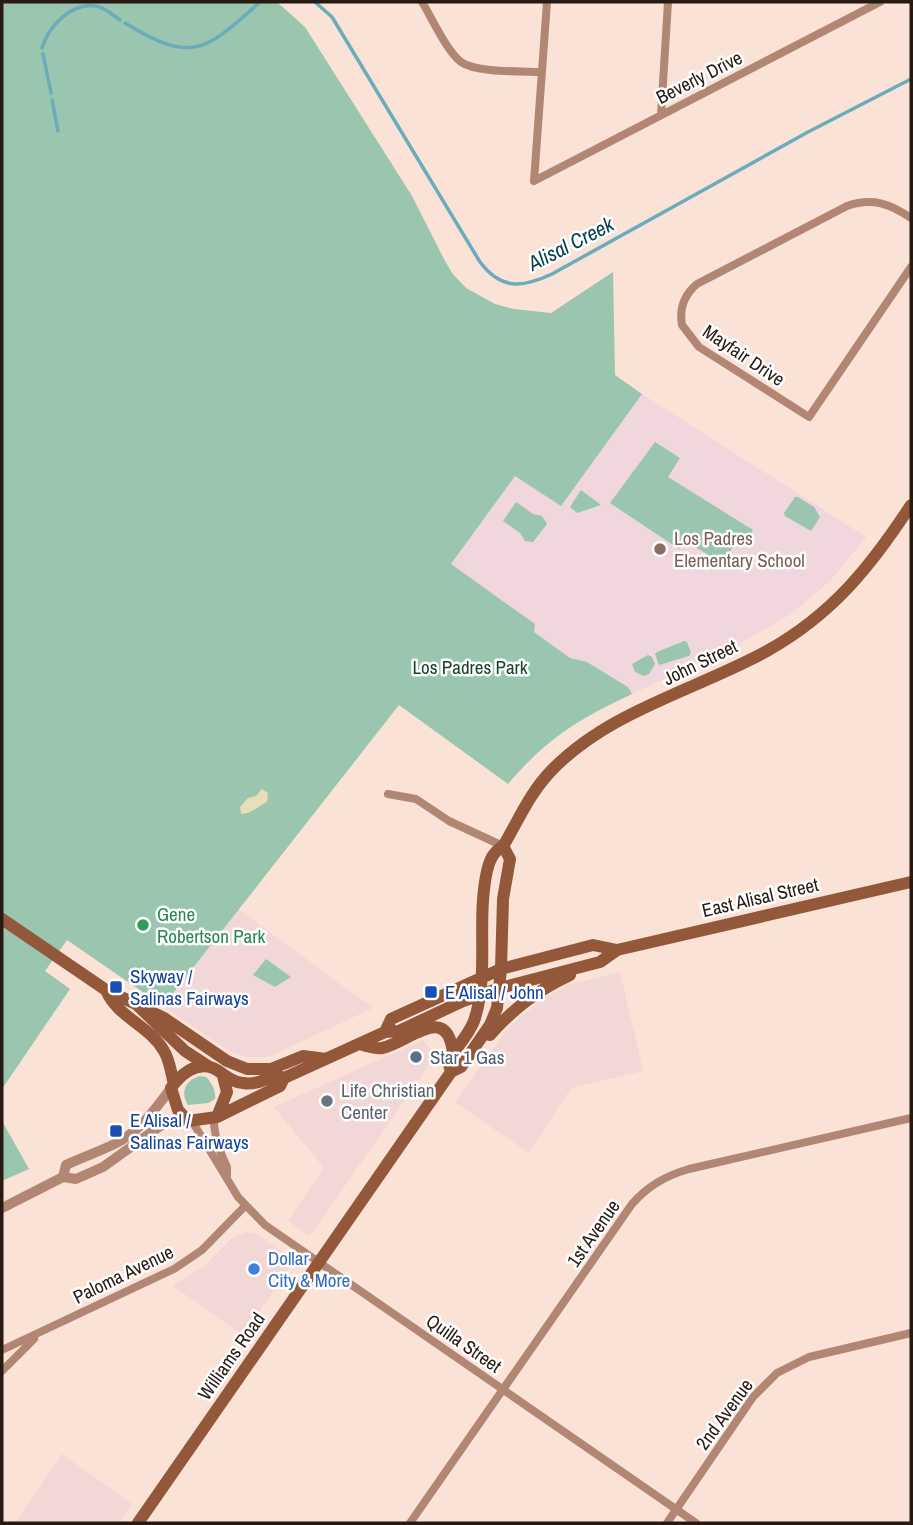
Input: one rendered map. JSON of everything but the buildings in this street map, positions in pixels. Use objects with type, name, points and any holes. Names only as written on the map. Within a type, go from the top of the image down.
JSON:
[{"type":"main road","name":"John Street","points":[[481,977],[485,888],[493,854],[503,846],[535,789],[572,752],[623,719],[768,650],[823,613],[864,572],[911,505]]},
{"type":"main road","points":[[501,969],[503,899],[510,859],[503,846]]},
{"type":"main road","name":"East Alisal Street","points":[[190,1121],[215,1118],[276,1089],[284,1078],[385,1032],[399,1031],[500,988],[600,962],[617,950],[911,882]]},
{"type":"main road","points":[[2,919],[106,990],[164,1018],[227,1061],[247,1069],[271,1069],[303,1056],[326,1059]]},
{"type":"main road","name":"East Alisal Street","points":[[385,1032],[391,1019],[501,969],[593,945],[617,950]]},
{"type":"main road","points":[[479,1044],[533,995],[600,962]]},
{"type":"main road","name":"Williams Road","points":[[138,1523],[451,1072],[461,1068],[479,1044],[496,1013],[501,969]]},
{"type":"main road","name":"Williams Road","points":[[451,1072],[448,1061],[472,1025],[481,977]]},
{"type":"main road","points":[[106,990],[111,1003],[159,1044],[169,1060],[178,1110],[190,1121]]},
{"type":"main road","points":[[136,1004],[185,1051],[208,1067]]},
{"type":"main road","points":[[360,1044],[380,1049],[422,1030],[436,1027],[441,1028],[449,1037],[453,1054]]},
{"type":"main road","name":"East Alisal Street","points":[[173,1086],[190,1070],[208,1067],[234,1081],[249,1084],[276,1075],[284,1078]]},
{"type":"main road","points":[[215,1118],[227,1092],[223,1076]]},
{"type":"street","points":[[422,2],[455,55],[463,63],[478,68],[542,72],[547,2]]},
{"type":"street","points":[[661,115],[668,2]]},
{"type":"street","name":"Beverly Drive","points":[[542,72],[534,181],[880,2]]},
{"type":"street","name":"Mayfair Drive","points":[[911,218],[882,202],[866,201],[847,206],[697,284],[683,303],[682,325],[699,347],[809,417],[911,267]]},
{"type":"street","points":[[388,794],[416,799],[449,821],[503,846]]},
{"type":"street","name":"East Alisal Street","points":[[64,1177],[66,1165],[124,1139],[157,1107],[173,1086]]},
{"type":"street","name":"Quilla Street","points":[[215,1118],[217,1144],[227,1167],[227,1177]]},
{"type":"street","name":"1st Avenue","points":[[410,1523],[632,1204],[657,1181],[688,1169],[911,1118]]},
{"type":"street","name":"East Alisal Street","points":[[2,1208],[64,1177],[76,1180],[91,1173],[119,1158],[158,1127],[173,1121],[190,1121]]},
{"type":"street","name":"Quilla Street","points":[[190,1121],[245,1206],[265,1225],[696,1523]]},
{"type":"street","points":[[82,1157],[84,1167],[91,1173]]},
{"type":"street","name":"Paloma Avenue","points":[[2,1350],[180,1265],[202,1250],[245,1206]]},
{"type":"street","points":[[2,1371],[40,1332]]},
{"type":"street","name":"2nd Avenue","points":[[667,1523],[753,1397],[777,1373],[809,1357],[911,1334]]},
{"type":"shaded area","name":"Los Padres Elementary School","points":[[642,394],[866,537],[829,582],[791,614],[737,645],[632,694],[628,687],[587,662],[570,658],[534,632],[535,624],[451,564],[515,476],[561,505]]},
{"type":"shaded area","points":[[238,909],[373,1008],[275,1054],[247,1057],[232,1053],[163,1006]]},
{"type":"shaded area","points":[[620,972],[643,1071],[571,1088],[529,1153],[455,1102],[508,1028],[541,1000],[568,985]]},
{"type":"shaded area","points":[[423,1040],[436,1055],[312,1233],[308,1235],[288,1221],[324,1168],[274,1107]]},
{"type":"shaded area","points":[[246,1232],[258,1235],[292,1259],[292,1264],[243,1335],[173,1286],[203,1267],[233,1237]]},
{"type":"shaded area","points":[[62,1454],[132,1504],[119,1523],[15,1523]]},
{"type":"green space","name":"Los Padres Park","points":[[2,2],[277,2],[305,27],[412,196],[452,273],[466,288],[495,304],[551,313],[613,272],[615,375],[642,394],[561,506],[515,476],[451,564],[535,624],[534,632],[570,658],[587,662],[628,687],[632,694],[565,731],[536,754],[508,784],[399,705],[163,1006],[67,940],[45,971],[70,989],[2,1089]]},
{"type":"green space","points":[[655,442],[680,458],[668,477],[753,530],[749,537],[742,533],[724,561],[728,564],[726,566],[686,541],[679,549],[610,503]]},
{"type":"green space","points":[[581,490],[601,505],[577,513],[570,507]]},
{"type":"green space","points":[[795,497],[814,507],[820,517],[811,531],[785,516],[784,513]]},
{"type":"green space","points":[[516,502],[533,514],[542,516],[547,524],[533,542],[525,541],[520,533],[503,521]]},
{"type":"green space","points":[[684,641],[691,653],[689,656],[659,665],[655,654],[657,652]]},
{"type":"green space","points":[[648,655],[655,664],[649,674],[644,676],[635,672],[632,664]]},
{"type":"green space","points":[[266,959],[291,977],[275,987],[253,975]]},
{"type":"green space","points":[[199,1076],[206,1077],[210,1082],[215,1099],[208,1103],[188,1105],[184,1096],[185,1088]]},
{"type":"green space","points":[[2,1121],[29,1169],[2,1181]]},
{"type":"sand","points":[[262,789],[268,793],[267,802],[241,814],[240,807]]},
{"type":"waterway","points":[[125,23],[167,44],[198,46],[226,31],[260,2]]},
{"type":"waterway","name":"Alisal Creek","points":[[315,2],[332,17],[480,262],[496,278],[513,284],[531,282],[552,274],[808,132],[911,79]]},
{"type":"waterway","points":[[42,48],[55,24],[78,8],[99,7],[120,20]]},
{"type":"waterway","points":[[43,54],[51,93]]},
{"type":"waterway","points":[[52,100],[58,131]]},
{"type":"place","name":"Los Padres Elementary School","points":[[660,549]]},
{"type":"place","name":"Gene Robertson Park","points":[[143,925]]},
{"type":"place","name":"Skyway / Salinas Fairways","points":[[116,987]]},
{"type":"place","name":"E Alisal / John","points":[[431,992]]},
{"type":"place","name":"Star 1 Gas","points":[[416,1057]]},
{"type":"place","name":"Life Christian Center","points":[[327,1101]]},
{"type":"place","name":"E Alisal / Salinas Fairways","points":[[116,1131]]},
{"type":"place","name":"Dollar City & More","points":[[254,1269]]}]
